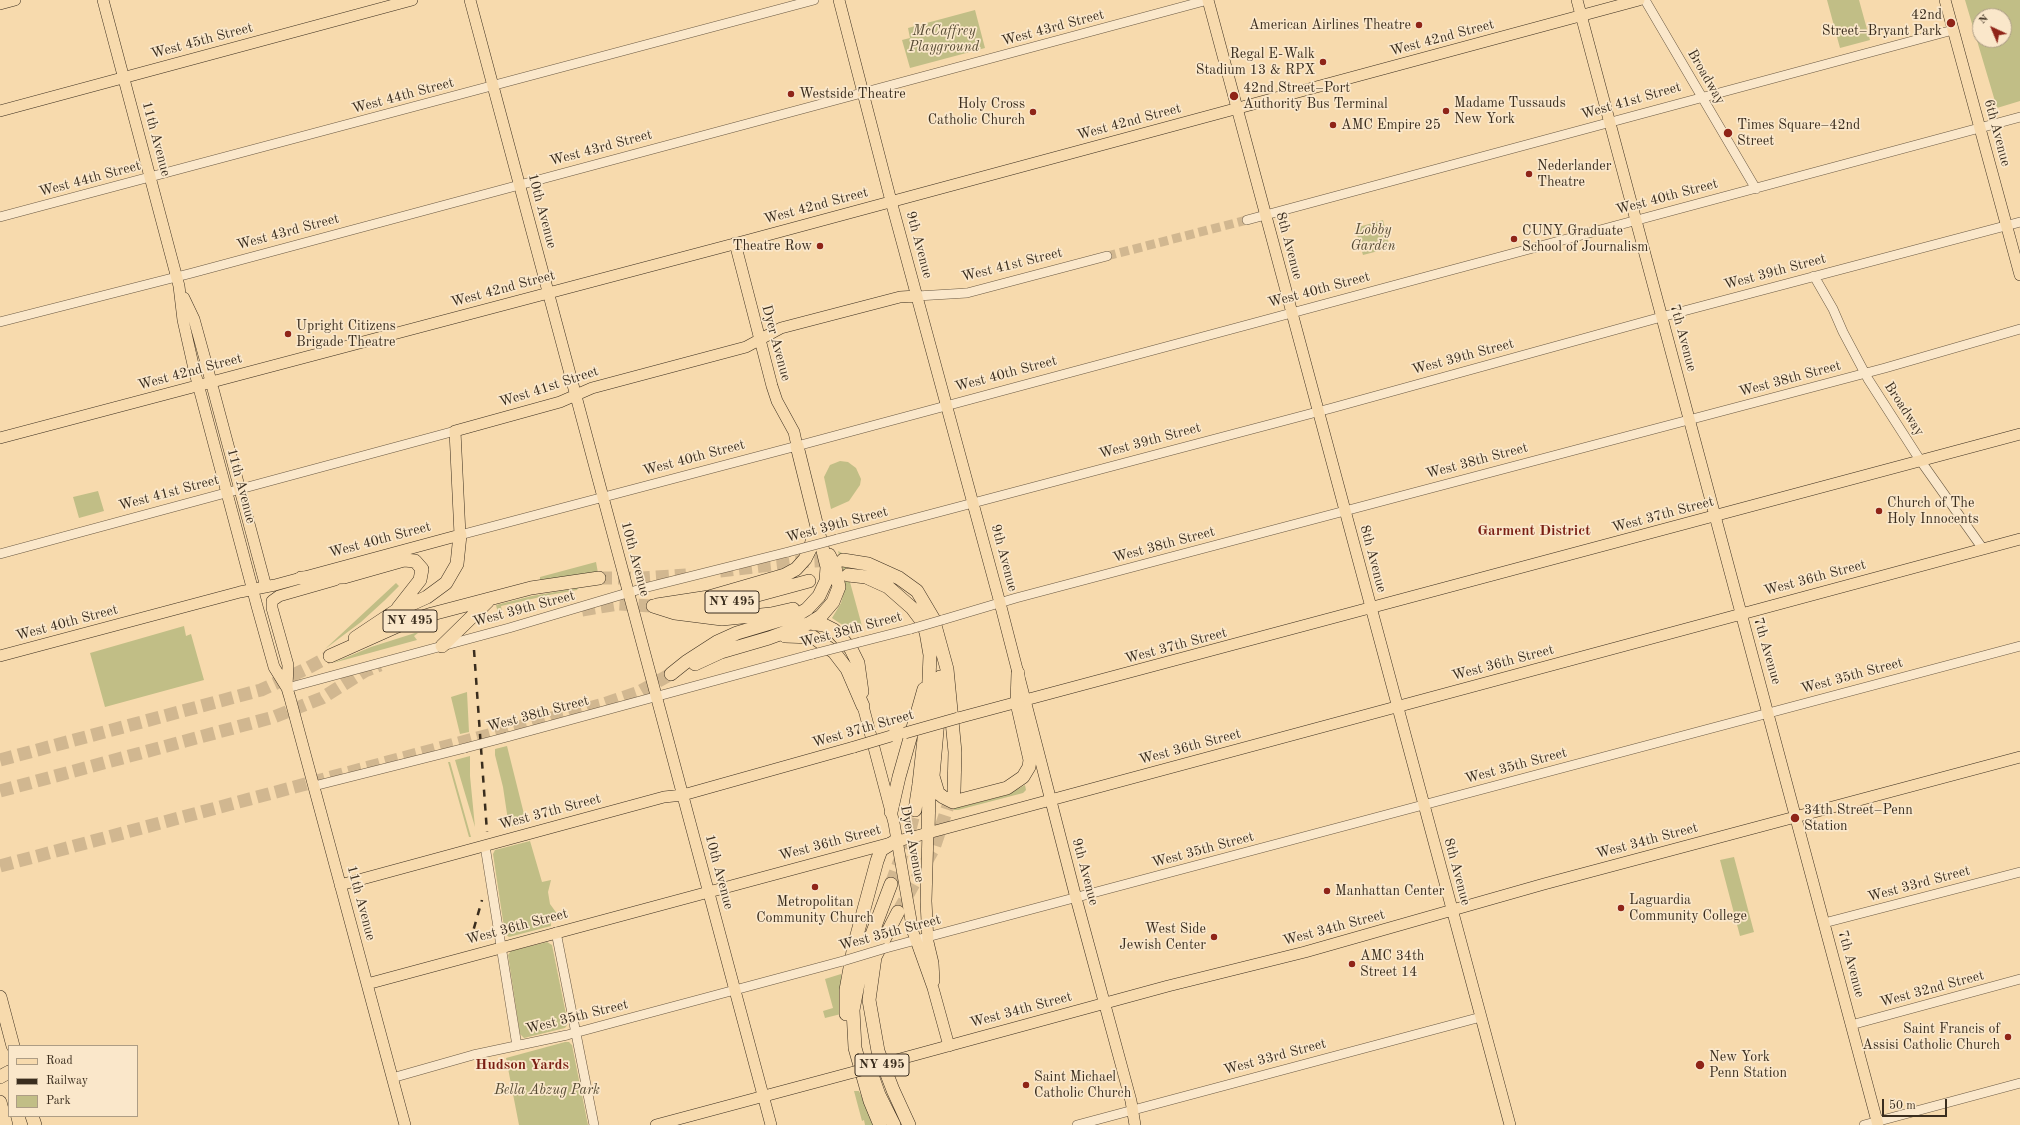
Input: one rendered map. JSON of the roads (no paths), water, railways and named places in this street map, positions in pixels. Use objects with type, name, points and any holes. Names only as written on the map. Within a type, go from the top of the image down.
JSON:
[{"type":"highway","points":[[797,446],[827,567],[826,581],[819,596],[807,609],[789,619],[727,637],[689,659],[671,674],[721,652],[769,638],[810,623],[827,611],[833,602],[839,587],[835,568],[820,538]]},
{"type":"highway","points":[[653,606],[709,597],[785,575],[796,569],[810,549],[814,540],[816,520]]},
{"type":"highway","points":[[394,612],[427,597],[446,583],[457,564],[460,535]]},
{"type":"highway","points":[[653,606],[675,613],[722,619],[771,614],[791,610],[805,601],[818,583],[820,570],[820,538]]},
{"type":"highway","points":[[300,578],[344,577],[404,560],[410,560],[418,563],[422,569],[420,580],[394,612]]},
{"type":"highway","points":[[843,560],[874,566],[900,578],[917,591],[933,618],[947,670],[954,752],[954,791]]},
{"type":"highway","points":[[848,575],[893,582],[901,585],[925,603]]},
{"type":"highway","name":"NY 495","points":[[394,612],[330,656],[404,623],[493,597],[548,585],[598,578]]},
{"type":"highway","points":[[875,580],[901,597],[912,608],[921,620],[930,647],[923,756],[915,810]]},
{"type":"highway","name":"NY 495","points":[[653,606],[710,607],[809,581]]},
{"type":"highway","points":[[442,646],[480,607],[493,597]]},
{"type":"highway","points":[[810,623],[824,625],[834,630],[851,649],[858,663],[863,706]]},
{"type":"highway","points":[[769,638],[806,635],[813,637],[827,645],[842,659],[863,706]]},
{"type":"highway","points":[[928,832],[929,793],[933,776],[940,697],[940,642]]},
{"type":"highway","points":[[891,812],[899,777],[929,672]]},
{"type":"highway","points":[[933,776],[938,792],[943,798],[953,802],[1007,788],[1020,781],[1028,770],[1030,760],[1018,673]]},
{"type":"highway","points":[[855,1048],[847,1023],[847,980],[854,946],[879,854],[886,846],[897,840]]},
{"type":"highway","name":"NY 495","points":[[880,1125],[870,1102],[855,1048],[853,1010],[863,958],[891,884]]},
{"type":"highway","name":"NY 495","points":[[898,912],[875,957],[869,1000],[878,1051],[893,1090],[909,1125]]},
{"type":"highway","points":[[855,996],[862,1042],[871,1073],[894,1125]]},
{"type":"highway","points":[[0,997],[13,1045]]},
{"type":"highway","points":[[869,1000],[865,1024],[868,1044],[877,1073],[900,1125]]},
{"type":"highway","points":[[0,1102],[6,1125]]},
{"type":"main road","points":[[0,4],[15,0]]},
{"type":"main road","name":"11th Avenue","points":[[103,0],[178,281],[183,320],[198,384],[228,493],[252,589],[274,667],[287,688],[404,1125]]},
{"type":"main road","name":"West 45th Street","points":[[0,111],[412,0]]},
{"type":"main road","name":"10th Avenue","points":[[470,0],[771,1125]]},
{"type":"main road","name":"9th Avenue","points":[[839,0],[891,202],[1018,673]]},
{"type":"main road","name":"8th Avenue","points":[[1208,0],[1510,1125]]},
{"type":"main road","name":"7th Avenue","points":[[1577,0],[1608,123],[1662,317],[1740,614],[1878,1123]]},
{"type":"main road","name":"West 42nd Street","points":[[0,438],[198,384],[211,382],[891,202],[1639,0]]},
{"type":"main road","name":"6th Avenue","points":[[1945,0],[2020,275]]},
{"type":"main road","name":"Dyer Avenue","points":[[734,243],[777,401],[788,419],[797,446]]},
{"type":"main road","name":"11th Avenue","points":[[178,281],[194,319],[241,489],[266,587]]},
{"type":"main road","name":"West 41st Street","points":[[455,431],[559,403],[591,389],[746,348],[781,328],[900,297],[917,296]]},
{"type":"main road","points":[[455,431],[460,535]]},
{"type":"main road","name":"West 37th Street","points":[[340,886],[664,797],[683,795],[891,736],[1715,517],[2020,434]]},
{"type":"main road","name":"West 40th Street","points":[[0,656],[460,535]]},
{"type":"main road","name":"West 36th Street","points":[[367,984],[897,840],[2020,539]]},
{"type":"main road","name":"West 40th Street","points":[[274,599],[279,596],[344,577]]},
{"type":"main road","name":"11th Avenue","points":[[274,599],[272,608],[288,665],[287,688]]},
{"type":"main road","name":"9th Avenue","points":[[1021,702],[1051,799],[1105,1003],[1135,1125]]},
{"type":"main road","name":"Dyer Avenue","points":[[863,706],[891,812],[916,940],[933,988],[949,1046]]},
{"type":"main road","name":"West 34th Street","points":[[656,1125],[1187,981],[1269,962],[1452,910],[2020,757]]},
{"type":"main road","name":"Dyer Avenue","points":[[928,832],[926,891],[928,937],[934,967],[933,988]]},
{"type":"street","name":"West 44th Street","points":[[0,217],[151,178],[814,0]]},
{"type":"street","name":"West 43rd Street","points":[[0,322],[178,281],[311,240],[1208,0]]},
{"type":"street","name":"Broadway","points":[[1645,0],[1756,189]]},
{"type":"street","name":"West 41st Street","points":[[1247,220],[1953,30]]},
{"type":"street","name":"West 40th Street","points":[[460,535],[797,446],[2020,117]]},
{"type":"street","name":"West 39th Street","points":[[287,688],[629,593],[1318,412],[1662,317],[2020,222]]},
{"type":"street","name":"West 41st Street","points":[[917,296],[967,293],[1107,256]]},
{"type":"street","name":"Broadway","points":[[1814,276],[1866,373],[1920,460],[1983,549]]},
{"type":"street","name":"West 38th Street","points":[[314,786],[507,737],[813,654],[912,629],[1000,603],[1866,373],[2020,329]]},
{"type":"street","name":"West 41st Street","points":[[0,554],[455,431]]},
{"type":"street","name":"West 35th Street","points":[[392,1078],[473,1055],[575,1032],[735,990],[886,948],[2020,646]]},
{"type":"street","points":[[485,846],[517,1046]]},
{"type":"street","name":"West 33rd Street","points":[[1824,923],[2020,872]]},
{"type":"street","points":[[556,932],[594,1125]]},
{"type":"street","name":"West 32nd Street","points":[[1852,1025],[2020,979]]},
{"type":"street","name":"West 33rd Street","points":[[1078,1125],[1480,1017]]},
{"type":"street","points":[[1864,1125],[1878,1123],[2020,1083]]},
{"type":"tunnel","points":[[1107,256],[1247,220]]},
{"type":"tunnel","points":[[720,571],[795,562],[836,560]]},
{"type":"tunnel","points":[[599,578],[642,578],[686,575]]},
{"type":"tunnel","points":[[582,610],[618,604],[653,606]]},
{"type":"tunnel","points":[[0,760],[261,690],[330,656]]},
{"type":"tunnel","points":[[0,791],[274,717],[322,698],[365,671],[380,665]]},
{"type":"tunnel","points":[[0,866],[604,704],[639,692],[671,674]]},
{"type":"tunnel","points":[[898,912],[934,848],[953,791]]},
{"type":"tunnel","points":[[891,884],[907,841],[915,810]]},
{"type":"railway","points":[[474,650],[487,832]]},
{"type":"railway","points":[[470,942],[482,900]]},
{"type":"place","name":"42nd Street–Bryant Park","points":[[1951,23]]},
{"type":"place","name":"American Airlines Theatre","points":[[1419,25]]},
{"type":"place","name":"Regal E-Walk Stadium 13 & RPX","points":[[1323,62]]},
{"type":"place","name":"Westside Theatre","points":[[791,94]]},
{"type":"place","name":"42nd Street–Port Authority Bus Terminal","points":[[1234,96]]},
{"type":"place","name":"Madame Tussauds New York","points":[[1446,111]]},
{"type":"place","name":"Holy Cross Catholic Church","points":[[1033,112]]},
{"type":"place","name":"AMC Empire 25","points":[[1333,125]]},
{"type":"place","name":"Times Square–42nd Street","points":[[1728,133]]},
{"type":"place","name":"Nederlander Theatre","points":[[1529,174]]},
{"type":"place","name":"CUNY Graduate School of Journalism","points":[[1514,239]]},
{"type":"place","name":"Theatre Row","points":[[820,246]]},
{"type":"place","name":"Upright Citizens Brigade Theatre","points":[[288,334]]},
{"type":"place","name":"Church of The Holy Innocents","points":[[1879,511]]},
{"type":"place","name":"34th Street–Penn Station","points":[[1795,818]]},
{"type":"place","name":"Metropolitan Community Church","points":[[815,887]]},
{"type":"place","name":"Manhattan Center","points":[[1327,891]]},
{"type":"place","name":"Laguardia Community College","points":[[1621,908]]},
{"type":"place","name":"West Side Jewish Center","points":[[1214,937]]},
{"type":"place","name":"AMC 34th Street 14","points":[[1352,964]]},
{"type":"place","name":"Saint Francis of Assisi Catholic Church","points":[[2008,1037]]},
{"type":"place","name":"New York Penn Station","points":[[1700,1065]]},
{"type":"place","name":"Saint Michael Catholic Church","points":[[1026,1085]]},
{"type":"district","name":"Garment District","points":[[1534,531]]},
{"type":"district","name":"Hudson Yards","points":[[522,1065]]},
{"type":"park label","name":"McCaffrey Playground","points":[[944,40]]},
{"type":"park label","name":"Lobby Garden","points":[[1373,238]]},
{"type":"park label","name":"Bella Abzug Park","points":[[547,1090]]}]
